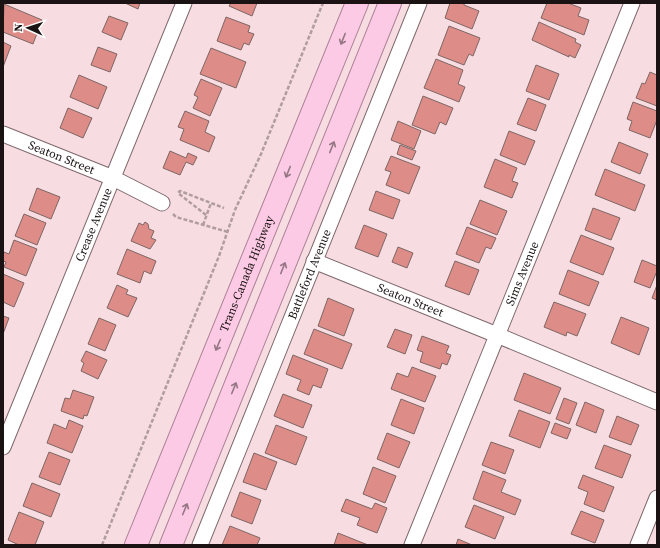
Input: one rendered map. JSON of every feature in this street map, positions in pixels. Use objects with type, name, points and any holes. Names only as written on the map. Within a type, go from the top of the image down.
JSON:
[{"type":"highway","name":"Trans-Canada Highway","points":[[136,545],[357,3]]},
{"type":"highway","points":[[171,545],[390,3]]},
{"type":"street","name":"Crease Avenue","points":[[3,447],[184,3]]},
{"type":"street","name":"Battleford Avenue","points":[[200,545],[419,3]]},
{"type":"street","name":"Sims Avenue","points":[[412,545],[503,337],[632,3]]},
{"type":"street","name":"Seaton Street","points":[[3,134],[113,178],[162,203]]},
{"type":"street","name":"Seaton Street","points":[[314,261],[503,337],[657,402]]},
{"type":"street","points":[[638,545],[657,498]]},
{"type":"path","points":[[102,545],[228,232],[323,3]]},
{"type":"path","points":[[206,215],[178,193],[180,191],[224,208]]},
{"type":"path","points":[[162,203],[176,217],[228,232]]},
{"type":"path","points":[[203,225],[211,203]]},
{"type":"building","points":[[125,3],[140,3],[138,9]]},
{"type":"building","points":[[231,3],[257,3],[252,16],[229,6]]},
{"type":"building","points":[[450,3],[464,3],[464,5],[479,11],[472,29],[445,18]]},
{"type":"building","points":[[547,3],[568,3],[581,8],[578,16],[589,20],[584,35],[541,18]]},
{"type":"building","points":[[4,4],[42,20],[33,44],[3,32]]},
{"type":"building","points":[[109,16],[128,23],[121,40],[102,32]]},
{"type":"building","points":[[226,17],[250,26],[248,32],[254,34],[249,45],[244,43],[241,50],[217,41]]},
{"type":"building","points":[[539,22],[576,39],[575,42],[581,45],[575,58],[569,55],[569,57],[532,40]]},
{"type":"building","points":[[449,26],[480,38],[473,56],[469,54],[464,65],[438,55]]},
{"type":"building","points":[[3,42],[11,46],[3,67]]},
{"type":"building","points":[[98,47],[117,54],[110,72],[91,65]]},
{"type":"building","points":[[211,48],[246,62],[236,88],[200,74]]},
{"type":"building","points":[[436,59],[463,70],[458,84],[465,87],[459,102],[424,88]]},
{"type":"building","points":[[536,65],[559,74],[549,100],[526,91]]},
{"type":"building","points":[[650,72],[657,75],[657,106],[636,98],[642,83],[645,84]]},
{"type":"building","points":[[79,75],[107,87],[98,109],[70,97]]},
{"type":"building","points":[[201,79],[222,88],[210,116],[193,108],[198,97],[194,95]]},
{"type":"building","points":[[423,96],[453,108],[446,125],[440,122],[435,134],[412,125]]},
{"type":"building","points":[[528,98],[546,105],[536,131],[517,124]]},
{"type":"building","points":[[633,102],[657,111],[657,120],[650,138],[629,130],[632,121],[627,119]]},
{"type":"building","points":[[68,108],[92,118],[83,138],[60,128]]},
{"type":"building","points":[[185,111],[209,121],[205,132],[215,137],[209,152],[180,140],[184,129],[178,127]]},
{"type":"building","points":[[398,121],[421,131],[414,149],[391,140]]},
{"type":"building","points":[[509,131],[535,141],[525,165],[500,155]]},
{"type":"building","points":[[619,142],[648,154],[640,174],[611,162]]},
{"type":"building","points":[[400,145],[416,151],[412,160],[397,154]]},
{"type":"building","points":[[170,151],[186,158],[188,153],[197,157],[193,165],[186,162],[180,175],[163,168]]},
{"type":"building","points":[[391,156],[420,167],[409,194],[386,185],[391,172],[385,170]]},
{"type":"building","points":[[495,159],[517,168],[512,181],[518,183],[512,198],[484,187]]},
{"type":"building","points":[[605,169],[645,185],[635,211],[595,195]]},
{"type":"building","points":[[37,188],[60,197],[51,219],[29,210]]},
{"type":"building","points":[[376,191],[400,200],[393,219],[369,210]]},
{"type":"building","points":[[480,200],[507,211],[497,235],[470,224]]},
{"type":"building","points":[[593,208],[620,218],[611,240],[585,230]]},
{"type":"building","points":[[24,214],[46,223],[37,245],[15,236]]},
{"type":"building","points":[[145,222],[148,224],[149,229],[154,231],[151,238],[156,240],[150,249],[131,241],[139,223],[143,225]]},
{"type":"building","points":[[364,225],[387,234],[378,257],[355,248]]},
{"type":"building","points":[[467,227],[496,238],[491,249],[486,247],[479,263],[456,254]]},
{"type":"building","points":[[581,235],[614,248],[603,275],[570,262]]},
{"type":"building","points":[[14,240],[37,249],[26,276],[4,267],[6,262],[3,261],[4,252],[9,254]]},
{"type":"building","points":[[398,247],[413,253],[407,268],[392,262]]},
{"type":"building","points":[[127,249],[156,261],[151,274],[144,271],[140,283],[117,274]]},
{"type":"building","points":[[642,260],[657,266],[657,271],[650,288],[634,282]]},
{"type":"building","points":[[455,261],[479,270],[469,295],[445,286]]},
{"type":"building","points":[[568,270],[599,282],[589,306],[559,294]]},
{"type":"building","points":[[3,274],[24,283],[14,307],[3,302]]},
{"type":"building","points":[[117,285],[128,290],[126,294],[137,298],[128,317],[107,308]]},
{"type":"building","points":[[657,285],[657,300],[652,298]]},
{"type":"building","points":[[328,298],[354,309],[344,336],[318,326]]},
{"type":"building","points":[[554,302],[586,314],[577,336],[567,332],[566,336],[544,327]]},
{"type":"building","points":[[3,316],[9,318],[3,334]]},
{"type":"building","points":[[621,317],[649,328],[639,355],[611,343]]},
{"type":"building","points":[[99,318],[116,325],[105,351],[88,344]]},
{"type":"building","points":[[314,329],[352,344],[342,369],[304,354]]},
{"type":"building","points":[[395,329],[412,335],[405,354],[387,347]]},
{"type":"building","points":[[422,336],[449,346],[446,353],[451,355],[447,365],[442,363],[440,369],[420,362],[423,352],[417,350]]},
{"type":"building","points":[[86,351],[107,360],[98,379],[81,371],[84,363],[81,361]]},
{"type":"building","points":[[293,355],[328,369],[321,388],[313,385],[309,395],[297,390],[301,380],[286,374]]},
{"type":"building","points":[[412,367],[436,376],[425,402],[391,389],[397,373],[408,377]]},
{"type":"building","points":[[524,373],[561,388],[550,414],[514,400]]},
{"type":"building","points":[[73,390],[94,397],[87,416],[84,415],[83,419],[61,411],[65,398],[70,399]]},
{"type":"building","points":[[283,394],[312,405],[303,428],[274,416]]},
{"type":"building","points":[[564,398],[577,403],[569,424],[556,419]]},
{"type":"building","points":[[401,399],[424,408],[414,434],[391,425]]},
{"type":"building","points":[[585,402],[604,410],[596,433],[576,425]]},
{"type":"building","points":[[519,410],[550,422],[540,448],[509,436]]},
{"type":"building","points":[[617,416],[639,425],[631,445],[609,437]]},
{"type":"building","points":[[69,420],[83,426],[72,453],[47,443],[54,424],[66,429]]},
{"type":"building","points":[[555,423],[571,429],[567,439],[551,433]]},
{"type":"building","points":[[276,425],[307,437],[296,465],[265,453]]},
{"type":"building","points":[[387,433],[410,442],[399,468],[377,459]]},
{"type":"building","points":[[491,442],[514,450],[505,474],[482,465]]},
{"type":"building","points":[[604,445],[631,455],[622,478],[595,468]]},
{"type":"building","points":[[49,452],[70,460],[60,485],[39,477]]},
{"type":"building","points":[[254,453],[277,462],[266,490],[243,482]]},
{"type":"building","points":[[373,467],[396,476],[385,503],[363,494]]},
{"type":"building","points":[[483,471],[506,480],[501,492],[521,500],[515,515],[473,499]]},
{"type":"building","points":[[583,475],[614,487],[604,512],[584,504],[588,492],[578,488]]},
{"type":"building","points":[[32,483],[60,494],[51,517],[23,506]]},
{"type":"building","points":[[240,492],[261,500],[252,524],[231,516]]},
{"type":"building","points":[[346,499],[372,509],[375,503],[387,508],[377,533],[357,525],[360,518],[341,511]]},
{"type":"building","points":[[474,505],[504,517],[495,539],[465,527]]},
{"type":"building","points":[[581,511],[604,520],[595,543],[571,534]]},
{"type":"building","points":[[19,512],[44,522],[35,545],[19,545],[8,540]]},
{"type":"building","points":[[230,526],[260,538],[257,545],[222,545]]},
{"type":"building","points":[[338,533],[368,545],[334,545]]},
{"type":"building","points":[[458,539],[472,545],[456,545]]}]
